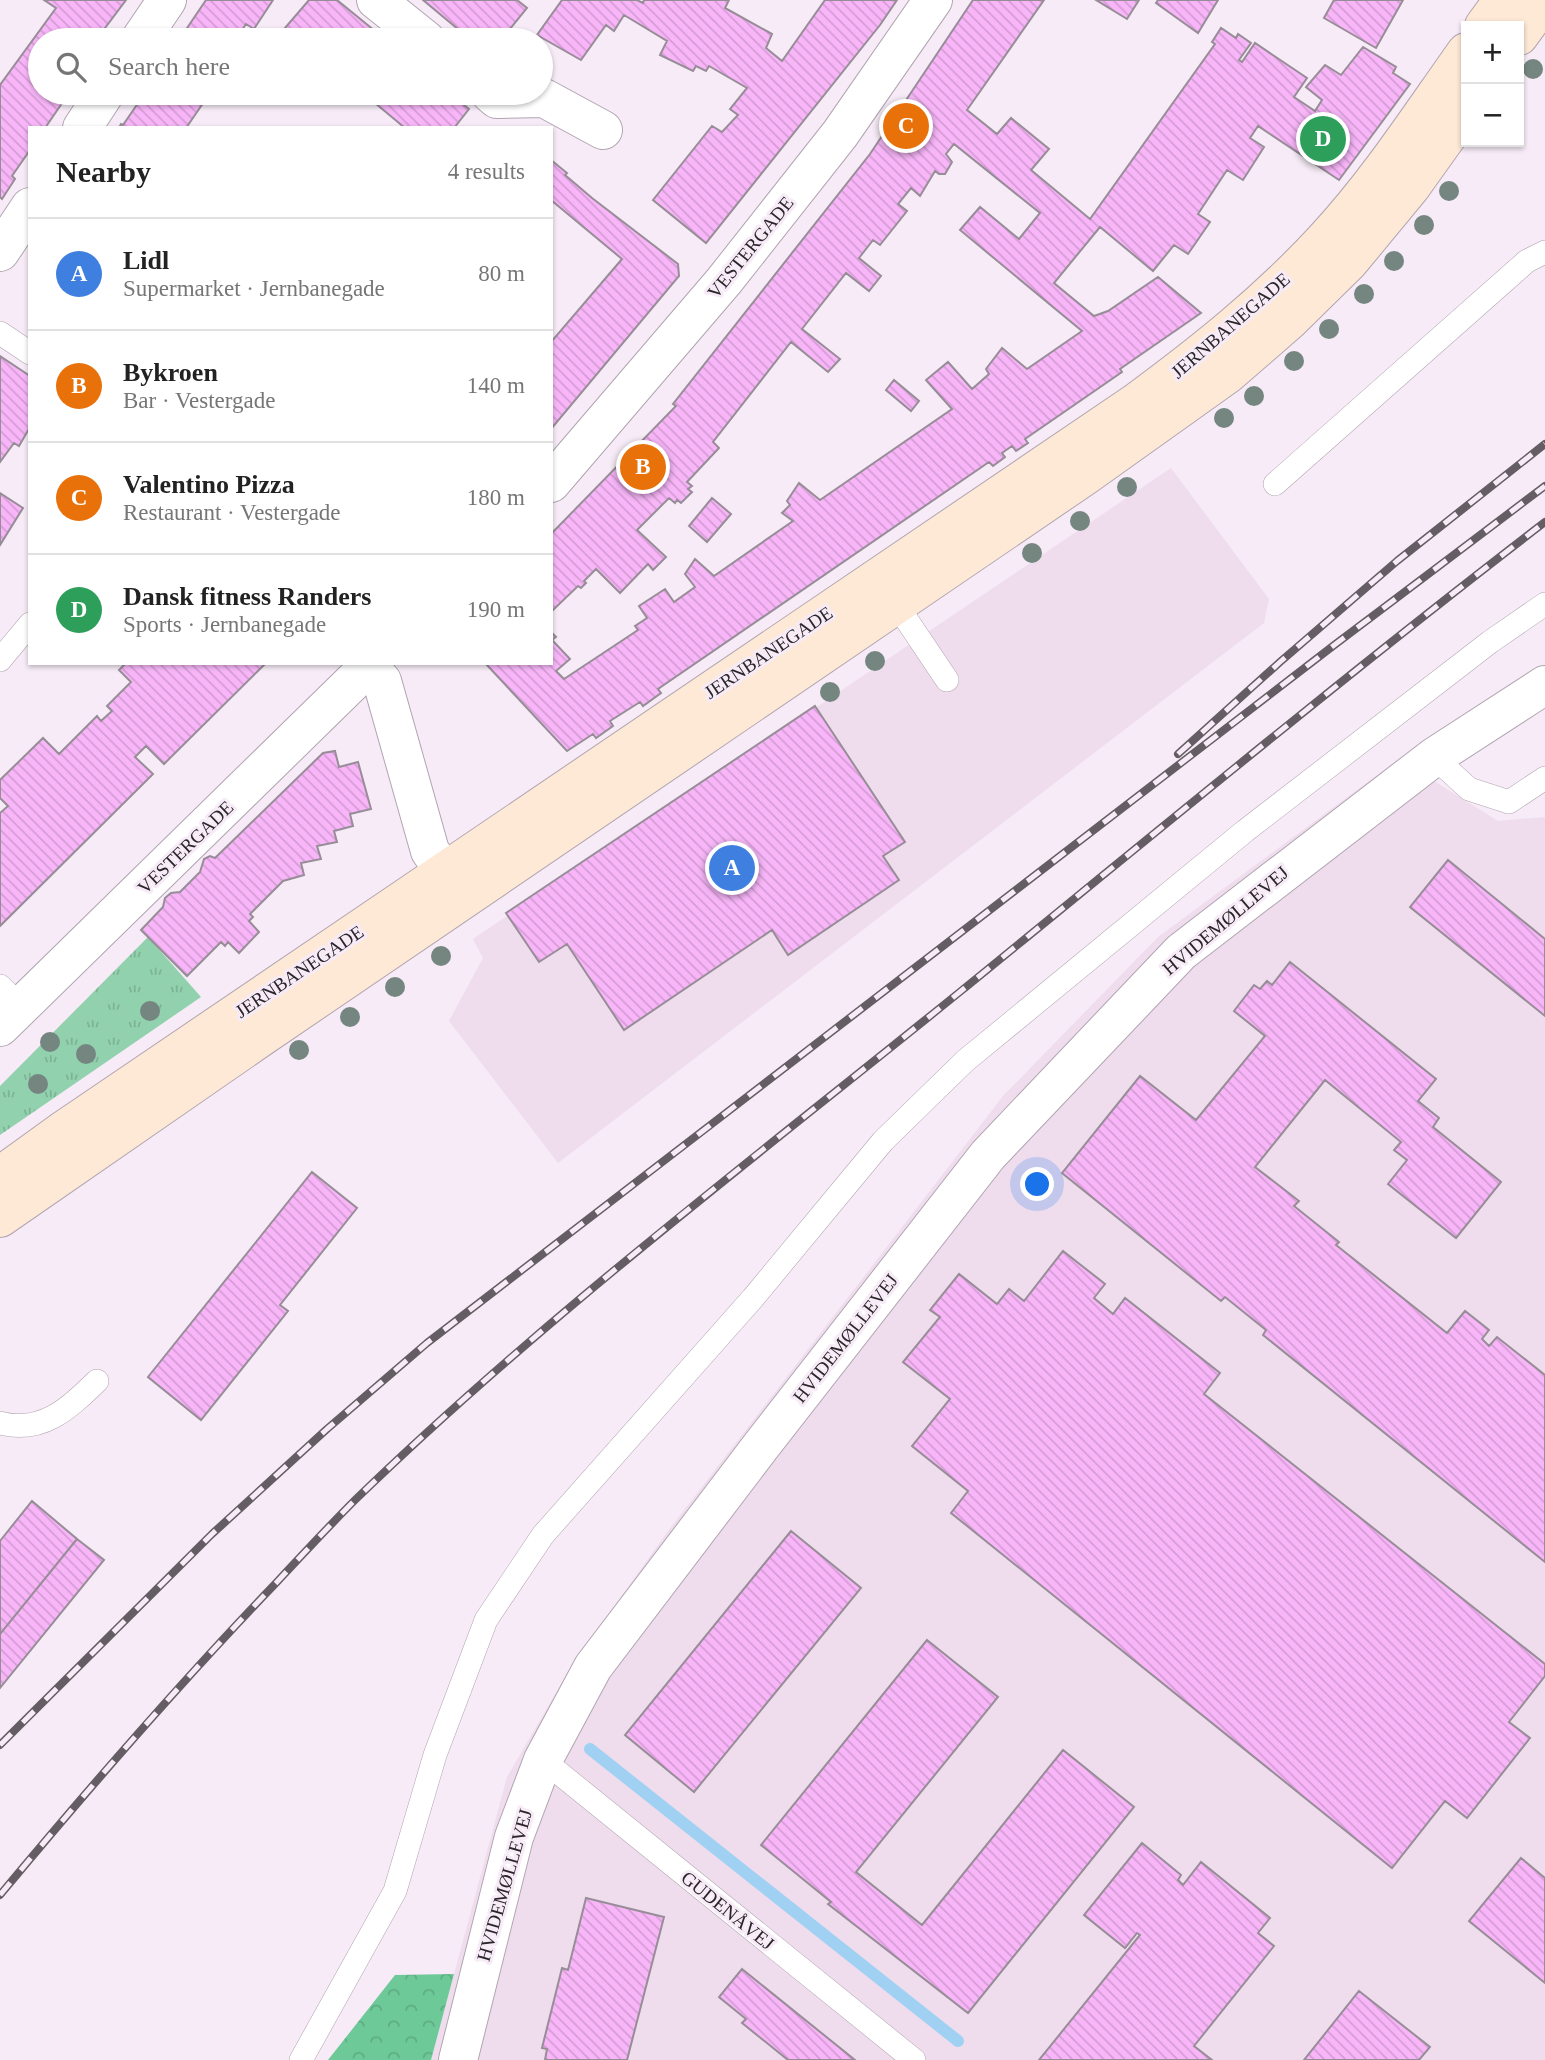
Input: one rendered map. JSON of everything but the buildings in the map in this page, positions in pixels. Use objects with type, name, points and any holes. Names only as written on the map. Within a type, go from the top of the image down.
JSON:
[{"type":"main road","points":[[1488,21],[1503,0]]},
{"type":"main road","points":[[1524,29],[1545,0]]},
{"type":"main road","name":"JERNBANEGADE","points":[[0,1218],[454,886],[886,590],[1207,350],[1265,299],[1325,239],[1384,168],[1461,59]]},
{"type":"main road","name":"JERNBANEGADE","points":[[886,590],[1085,477],[1238,365],[1289,321],[1349,262],[1412,187],[1461,117]]},
{"type":"main road","name":"JERNBANEGADE","points":[[0,1176],[65,1129],[454,886]]},
{"type":"street","points":[[148,28],[167,0]]},
{"type":"street","points":[[376,0],[411,28]]},
{"type":"street","name":"VESTERGADE","points":[[553,481],[741,260],[840,134],[933,0]]},
{"type":"street","points":[[553,103],[603,130]]},
{"type":"street","points":[[83,126],[98,105]]},
{"type":"street","points":[[0,252],[28,210]]},
{"type":"street","name":"VESTERGADE","points":[[7,1006],[371,665],[382,681],[429,851],[454,886]]},
{"type":"street","name":"HVIDEMØLLEVEJ","points":[[458,2060],[514,1837],[543,1760],[593,1667],[761,1446],[988,1156],[1181,952],[1434,757],[1545,685]]},
{"type":"lane","points":[[1275,484],[1527,261],[1545,251]]},
{"type":"lane","points":[[0,333],[28,352]]},
{"type":"lane","points":[[886,590],[947,680]]},
{"type":"lane","points":[[300,2060],[395,1891],[435,1755],[486,1620],[543,1535],[753,1298],[883,1141],[965,1061],[1245,831],[1490,642],[1545,604]]},
{"type":"lane","points":[[0,660],[28,626]]},
{"type":"lane","points":[[1434,757],[1469,789],[1509,802],[1545,778]]},
{"type":"lane","points":[[0,1423],[31,1426],[43,1423],[75,1402],[97,1381]]},
{"type":"lane","name":"GUDENÅVEJ","points":[[543,1760],[914,2060]]},
{"type":"shaded area","points":[[1171,468],[1269,599],[1264,623],[558,1163],[449,1021],[483,958],[473,939]]},
{"type":"shaded area","points":[[1399,759],[1498,821],[1545,817],[1545,2060],[431,2060],[507,1777],[571,1667],[668,1531],[1003,1096],[1158,937]]},
{"type":"green space","points":[[148,937],[201,997],[0,1135],[0,1086]]},
{"type":"green space","points":[[454,1974],[431,2060],[328,2060],[395,1975]]},
{"type":"waterway","points":[[590,1749],[958,2041]]},
{"type":"railway","points":[[1178,754],[1397,561],[1545,444]]},
{"type":"railway","points":[[0,1745],[212,1534],[327,1429],[427,1343],[1545,486]]},
{"type":"railway","points":[[0,1895],[170,1697],[240,1621],[355,1500],[427,1432],[652,1239],[1324,696],[1545,522]]},
{"type":"place","name":"Valentino Pizza","points":[[906,126]]},
{"type":"place","name":"Dansk fitness Randers","points":[[1323,139]]},
{"type":"place","name":"Bykroen","points":[[643,467]]},
{"type":"place","name":"Lidl","points":[[732,868]]}]
